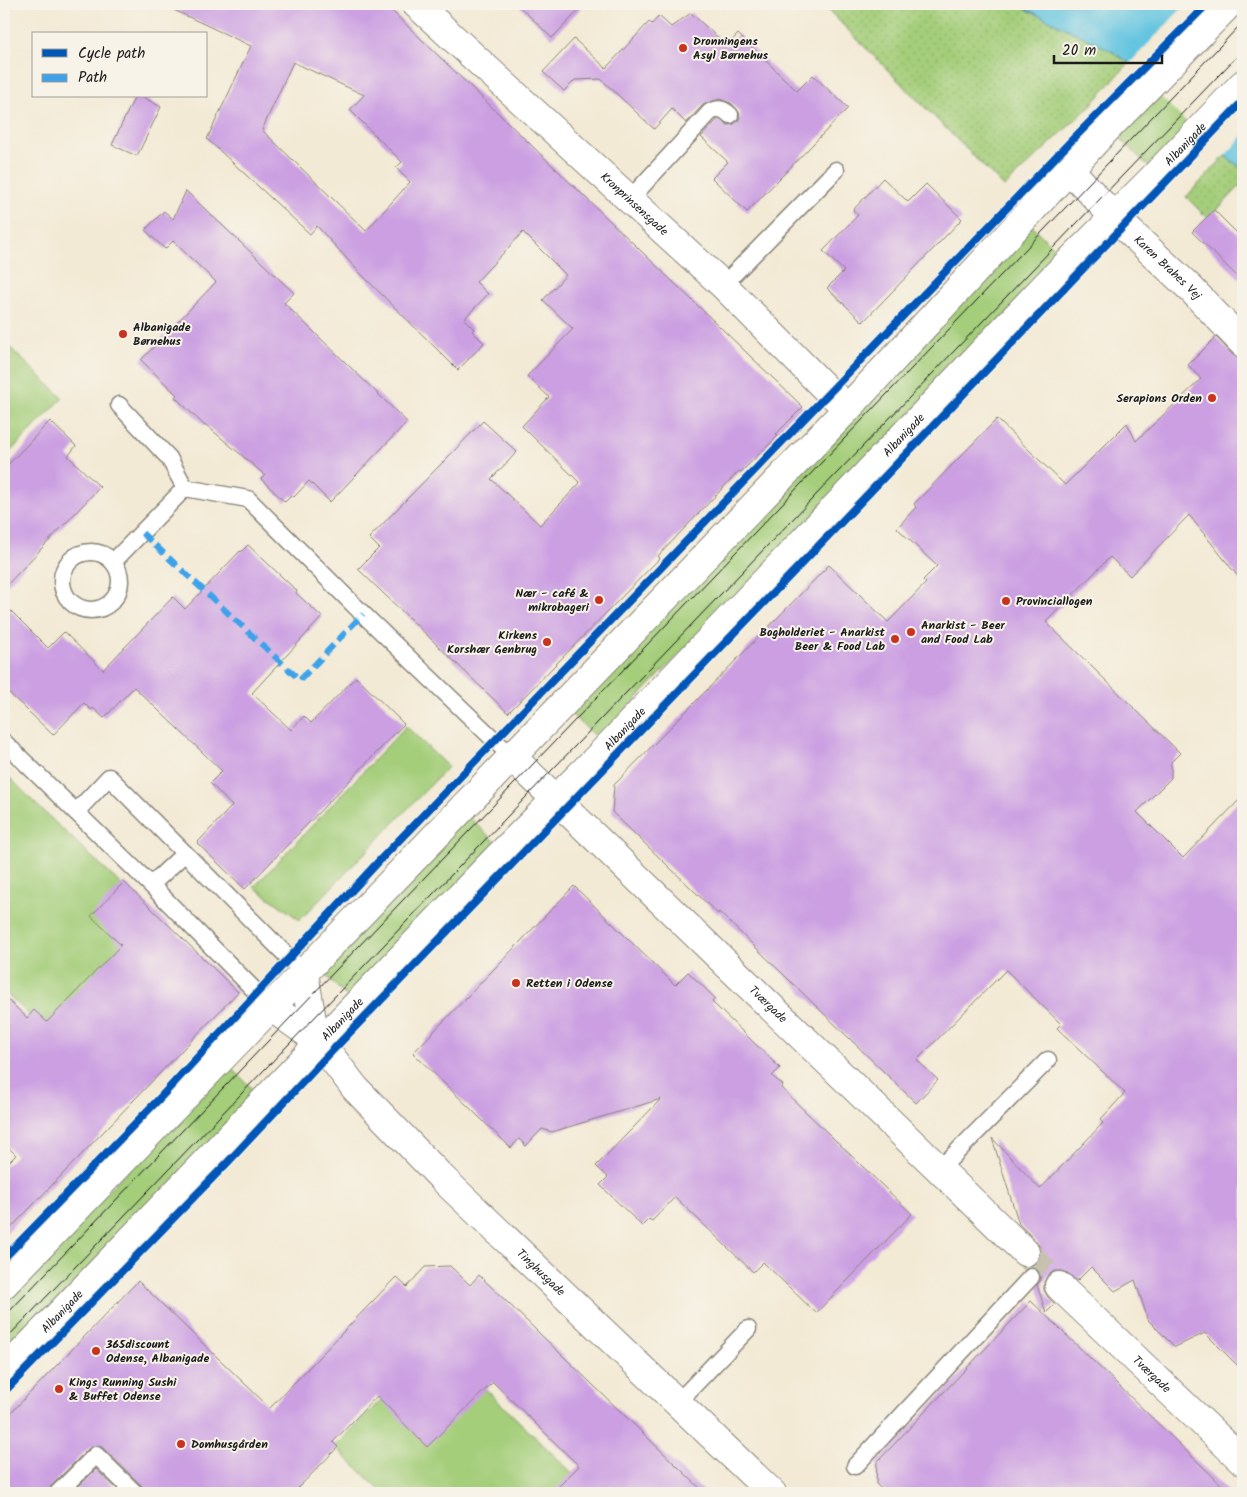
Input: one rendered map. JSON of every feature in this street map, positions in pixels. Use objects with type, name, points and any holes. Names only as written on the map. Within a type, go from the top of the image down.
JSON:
[{"type":"street","name":"Kronprinsensgade","points":[[416,4],[723,285],[827,390],[848,408]]},
{"type":"street","points":[[4,1284],[848,408],[1111,126],[1229,4]]},
{"type":"street","name":"Albanigade","points":[[4,1372],[555,798],[602,752],[1047,284],[1159,172],[1243,84]]},
{"type":"street","name":"Karen Brahes Vej","points":[[1070,170],[1114,217],[1190,288],[1243,343]]},
{"type":"street","name":"Tværgade","points":[[512,757],[939,1170],[1028,1264]]},
{"type":"street","name":"Tinghusgade","points":[[304,973],[312,1020],[320,1042]]},
{"type":"street","name":"Tinghusgade","points":[[271,1007],[320,1042],[355,1088],[442,1178],[772,1493]]},
{"type":"street","name":"Tværgade","points":[[1059,1286],[1243,1461]]},
{"type":"lane","points":[[630,199],[710,112],[718,108],[725,110],[730,115]]},
{"type":"lane","points":[[723,285],[836,170]]},
{"type":"lane","points":[[118,406],[169,458],[186,488],[248,500],[512,757]]},
{"type":"lane","points":[[113,562],[186,488]]},
{"type":"lane","points":[[4,742],[152,886],[271,1007]]},
{"type":"lane","points":[[76,812],[109,776],[304,973]]},
{"type":"lane","points":[[152,886],[185,853]]},
{"type":"lane","points":[[939,1170],[1048,1060]]},
{"type":"lane","points":[[855,1466],[1028,1264]]},
{"type":"lane","points":[[677,1403],[748,1329]]},
{"type":"lane","points":[[58,1493],[96,1455],[135,1493]]},
{"type":"green space","points":[[833,4],[1016,4],[1110,50],[1129,63],[1090,106],[1004,187],[827,9]]},
{"type":"green space","points":[[1243,7],[1243,68],[1150,168],[1117,135]]},
{"type":"green space","points":[[1225,156],[1243,169],[1243,183],[1208,219],[1186,197]]},
{"type":"green space","points":[[1030,224],[1062,256],[598,739],[569,712]]},
{"type":"green space","points":[[4,342],[63,398],[4,458]]},
{"type":"green space","points":[[406,726],[448,767],[300,920],[254,887]]},
{"type":"green space","points":[[4,772],[229,986],[125,1106],[4,991]]},
{"type":"green space","points":[[467,815],[497,844],[349,999],[320,970]]},
{"type":"green space","points":[[229,1065],[257,1094],[4,1356],[4,1299]]},
{"type":"green space","points":[[437,1342],[593,1493],[383,1493],[335,1447]]},
{"type":"water","points":[[1016,4],[1223,4],[1243,23],[1243,169],[1225,156],[1129,63],[1110,50]]},
{"type":"pier","points":[[1186,4],[1227,4],[1243,19],[1243,136],[1223,158],[1128,65]]},
{"type":"building","points":[[161,4],[378,4],[391,10],[803,407],[776,434],[778,436],[741,472],[739,471],[658,556],[660,558],[508,713],[358,569],[379,548],[369,538],[483,421],[517,452],[491,479],[540,525],[580,483],[522,426],[549,397],[527,376],[573,329],[543,300],[566,275],[523,232],[476,282],[488,294],[464,319],[474,329],[472,331],[484,343],[458,370],[359,272],[317,226],[310,234],[207,139],[251,46]],"holes":[[[293,62],[364,95],[350,110],[402,162],[396,168],[410,182],[366,231],[262,130]]]},
{"type":"building","points":[[517,4],[585,4],[552,38]]},
{"type":"building","points":[[691,13],[727,46],[738,34],[797,91],[813,75],[848,108],[747,212],[712,178],[728,162],[701,137],[719,119],[728,125],[738,121],[740,117],[739,112],[731,103],[720,99],[709,102],[703,105],[686,123],[672,109],[654,129],[601,79],[575,80],[564,91],[543,72],[574,39],[606,68],[649,22],[652,24],[659,16],[671,27]]},
{"type":"building","points":[[134,98],[145,98],[161,107],[137,156],[112,145]]},
{"type":"building","points":[[883,178],[908,202],[926,184],[962,219],[863,322],[827,288],[844,271],[823,251],[858,215],[853,210]]},
{"type":"building","points":[[186,191],[294,293],[284,303],[407,422],[330,502],[309,481],[294,497],[292,495],[285,502],[261,479],[265,475],[205,426],[141,360],[216,282],[173,241],[165,249],[145,230],[164,211],[173,219]]},
{"type":"building","points":[[1214,210],[1243,239],[1243,282],[1192,232]]},
{"type":"building","points":[[1216,337],[1232,354],[1238,358],[1243,358],[1243,583],[1189,515],[1130,576],[1110,557],[1046,622],[1180,753],[1171,762],[1171,778],[1137,812],[1183,858],[1243,796],[1243,1371],[1205,1333],[1175,1347],[1148,1320],[1135,1280],[1115,1291],[1091,1267],[1077,1281],[1062,1271],[1054,1271],[1047,1276],[1044,1282],[1044,1290],[1055,1304],[1046,1313],[1037,1285],[1041,1280],[1040,1274],[1032,1266],[1040,1256],[1040,1247],[1019,1224],[992,1138],[1040,1189],[1103,1123],[1100,1120],[1125,1093],[1057,1028],[1061,1024],[1006,970],[917,1060],[938,1080],[916,1103],[719,912],[718,914],[612,812],[614,785],[829,565],[888,622],[926,583],[923,580],[937,566],[897,528],[916,507],[914,504],[997,419],[1065,485],[1127,423],[1136,441],[1201,379],[1188,365]]},
{"type":"building","points":[[50,421],[76,446],[68,456],[100,487],[4,588],[4,469]]},
{"type":"building","points":[[248,545],[322,617],[252,693],[291,730],[304,716],[311,723],[356,677],[404,724],[245,889],[197,843],[232,806],[210,783],[222,771],[134,687],[104,718],[84,703],[53,735],[4,688],[4,604],[48,648],[64,632],[103,670],[173,597],[185,609]]},
{"type":"building","points":[[124,882],[238,992],[4,1235],[4,1167],[16,1155],[4,1143],[4,996],[27,1018],[34,1010],[47,1022],[121,945],[91,916]]},
{"type":"building","points":[[574,886],[675,985],[688,972],[715,998],[712,1002],[780,1068],[772,1076],[783,1085],[781,1088],[912,1214],[816,1313],[763,1262],[753,1272],[675,1197],[652,1221],[649,1219],[642,1226],[600,1185],[608,1177],[596,1166],[661,1099],[552,1132],[542,1129],[526,1146],[519,1139],[511,1148],[413,1053]]},
{"type":"building","points":[[450,1266],[470,1285],[479,1275],[705,1493],[552,1493],[579,1466],[493,1382],[427,1447],[377,1396],[333,1442],[338,1447],[293,1493],[145,1493],[142,1486],[98,1445],[89,1448],[51,1486],[48,1493],[4,1493],[4,1420],[138,1281],[270,1408],[396,1277],[407,1287],[425,1267]]},
{"type":"building","points":[[1031,1301],[1230,1493],[886,1493],[876,1484],[877,1462]]},
{"type":"building","points":[[96,1469],[121,1493],[72,1493]]},
{"type":"tunnel","points":[[1025,1252],[1059,1286]]},
{"type":"tram line","points":[[4,1317],[1243,22]]},
{"type":"tram line","points":[[4,1341],[1243,50]]},
{"type":"marked path","points":[[142,533],[300,680],[363,614]]},
{"type":"cycle path","points":[[4,1258],[158,1100],[380,860],[1071,141],[1207,4]]},
{"type":"cycle path","points":[[4,1392],[228,1162],[329,1054],[828,536],[1243,101]]},
{"type":"place","name":"Dronningens Asyl Børnehus","points":[[683,48]]},
{"type":"place","name":"Albanigade Børnehus","points":[[123,334]]},
{"type":"place","name":"Serapions Orden","points":[[1212,398]]},
{"type":"place","name":"Nær - café & mikrobageri","points":[[599,600]]},
{"type":"place","name":"Provinciallogen","points":[[1006,601]]},
{"type":"place","name":"Anarkist - Beer and Food Lab","points":[[911,632]]},
{"type":"place","name":"Bogholderiet - Anarkist Beer & Food Lab","points":[[895,639]]},
{"type":"place","name":"Kirkens Korshær Genbrug","points":[[547,642]]},
{"type":"place","name":"Retten i Odense","points":[[516,983]]},
{"type":"place","name":"365discount Odense, Albanigade","points":[[96,1351]]},
{"type":"place","name":"Kings Running Sushi & Buffet Odense","points":[[59,1389]]},
{"type":"place","name":"Domhusgården","points":[[181,1444]]}]
